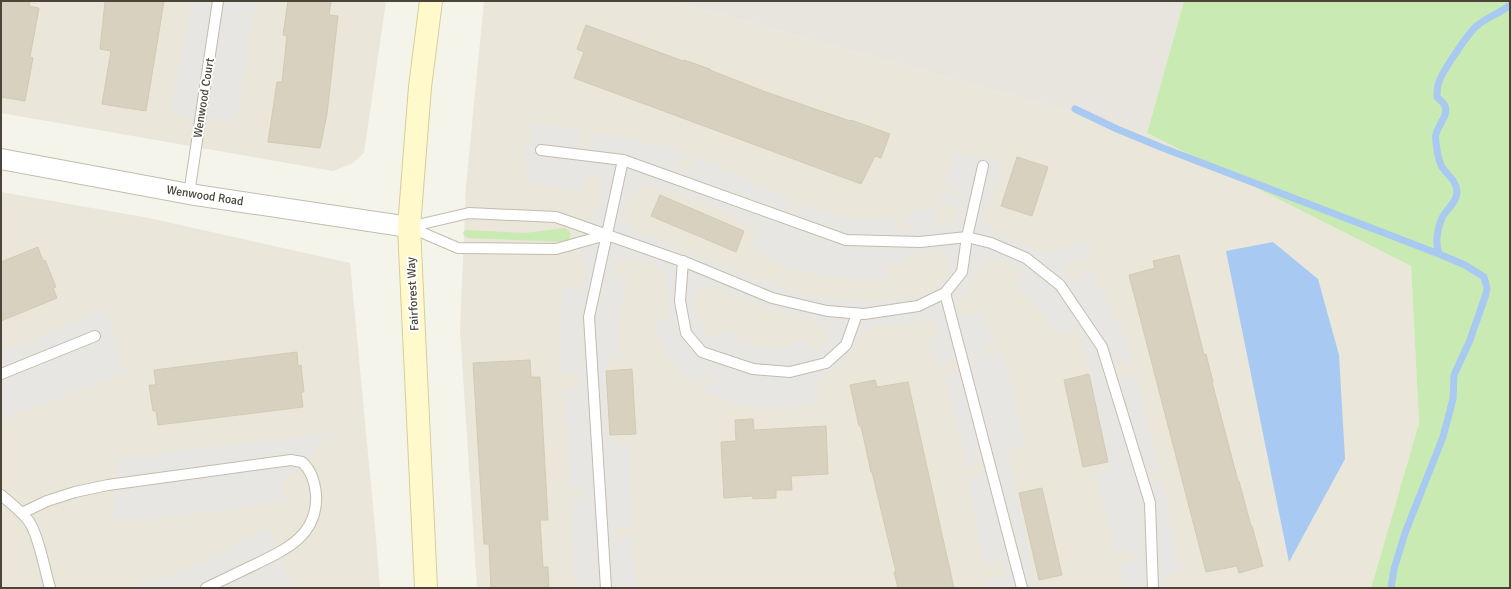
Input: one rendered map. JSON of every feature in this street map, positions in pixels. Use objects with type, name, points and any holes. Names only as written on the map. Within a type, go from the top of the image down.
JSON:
[{"type":"main road","name":"Fairforest Way","points":[[426,588],[409,227],[420,87],[431,1]]},
{"type":"street","name":"Wenwood Road","points":[[1,159],[189,194],[409,227]]},
{"type":"lane","name":"Wenwood Court","points":[[189,194],[218,1]]},
{"type":"lane","points":[[541,150],[623,160],[846,240],[920,242],[967,237],[991,243],[1026,258],[1060,284],[1102,347],[1150,503],[1153,588]]},
{"type":"lane","points":[[606,588],[589,317],[623,160]]},
{"type":"lane","points":[[409,227],[469,213],[556,217],[683,261],[772,298],[827,311],[864,314],[918,306],[945,293],[962,272],[967,237],[983,166]]},
{"type":"lane","points":[[409,227],[458,248],[556,249],[606,235]]},
{"type":"lane","points":[[683,261],[680,301],[686,333],[702,352],[753,369],[790,372],[826,363],[846,345],[856,314]]},
{"type":"lane","points":[[945,293],[1022,588]]},
{"type":"lane","points":[[1,374],[96,336]]},
{"type":"lane","points":[[22,513],[47,501],[108,484],[291,460],[302,462],[311,474],[316,496],[308,528],[293,544],[276,554],[206,588]]},
{"type":"lane","points":[[1,495],[22,513],[30,523],[50,588]]},
{"type":"shaded area","points":[[1,1],[386,1],[364,153],[353,163],[333,171],[1,113]]},
{"type":"shaded area","points":[[192,1],[250,1],[257,3],[235,122],[190,117],[170,113]]},
{"type":"shaded area","points":[[484,1],[672,1],[1147,133],[1411,266],[1419,423],[1371,588],[477,588],[460,330],[466,186]]},
{"type":"shaded area","points":[[672,1],[1184,1],[1147,133]]},
{"type":"shaded area","points":[[532,123],[580,130],[579,141],[584,147],[588,147],[593,144],[595,131],[683,150],[679,165],[680,170],[686,172],[690,171],[696,157],[791,199],[783,214],[794,219],[801,205],[844,217],[857,219],[891,216],[894,229],[902,231],[906,231],[909,228],[906,213],[936,208],[938,223],[939,225],[945,227],[954,222],[957,218],[959,212],[957,209],[940,203],[944,191],[961,197],[964,196],[963,193],[945,187],[956,152],[974,158],[978,156],[1003,164],[985,212],[985,219],[990,230],[1037,251],[1046,253],[1063,246],[1088,243],[1091,255],[1072,261],[1062,272],[1075,281],[1089,271],[1105,295],[1125,338],[1131,360],[1117,364],[1115,371],[1117,375],[1120,376],[1136,372],[1158,470],[1144,474],[1148,484],[1161,480],[1182,572],[1167,575],[1165,578],[1167,588],[1123,588],[1119,565],[1133,562],[1135,557],[1131,550],[1116,554],[1095,473],[1110,469],[1113,465],[1110,461],[1108,462],[1083,344],[1077,330],[1074,328],[1057,335],[1039,308],[1028,297],[1015,288],[1022,276],[1020,269],[999,259],[989,259],[984,262],[979,266],[968,288],[959,299],[958,311],[961,317],[965,317],[977,310],[996,342],[983,348],[982,354],[987,358],[1001,353],[1012,384],[1025,445],[1011,447],[1008,449],[1008,452],[1035,579],[1034,584],[1039,587],[1054,585],[1055,588],[988,588],[985,579],[1004,576],[1007,570],[1005,563],[1002,561],[983,563],[969,477],[984,474],[987,469],[985,465],[982,464],[967,466],[945,377],[958,371],[960,368],[956,360],[940,366],[925,344],[938,334],[939,329],[935,325],[931,322],[923,321],[902,325],[875,326],[870,328],[864,333],[839,366],[815,381],[814,385],[820,399],[804,405],[770,409],[736,405],[704,392],[713,378],[711,373],[705,372],[696,384],[674,363],[665,351],[654,323],[667,319],[670,315],[667,277],[664,270],[656,265],[640,260],[624,258],[616,263],[611,270],[614,275],[628,279],[619,315],[621,359],[610,360],[606,366],[611,438],[615,443],[628,443],[632,527],[617,528],[613,533],[615,537],[618,538],[632,537],[636,588],[575,588],[572,500],[583,500],[587,494],[582,488],[572,488],[563,388],[576,388],[580,384],[580,378],[576,374],[561,373],[561,304],[563,286],[577,289],[583,286],[586,271],[584,264],[580,260],[595,210],[603,200],[604,188],[600,179],[593,174],[587,177],[584,191],[530,184],[530,169],[525,167],[526,142],[530,141],[532,138]],"holes":[[[645,185],[662,190],[668,188],[750,224],[749,227],[755,231],[756,234],[750,248],[786,266],[805,272],[845,279],[886,279],[886,263],[898,266],[912,255],[931,251],[937,252],[947,259],[948,273],[943,282],[933,290],[904,300],[880,302],[832,300],[785,289],[632,230],[625,218],[624,210],[626,202],[633,191]],[[706,286],[715,288],[758,305],[817,322],[824,329],[827,337],[825,342],[822,347],[815,351],[809,348],[803,339],[785,347],[765,348],[745,342],[737,338],[727,329],[716,339],[710,338],[703,328],[694,309],[697,292]]]},
{"type":"shaded area","points":[[1,192],[149,218],[350,263],[380,588],[1,588]]},
{"type":"shaded area","points":[[104,306],[127,372],[1,420],[1,352],[89,317],[87,312]]},
{"type":"shaded area","points":[[328,433],[300,473],[294,473],[286,478],[284,483],[285,502],[116,523],[114,509],[117,459]]},
{"type":"shaded area","points":[[268,529],[279,547],[282,566],[293,585],[288,588],[123,588],[169,576],[198,565]]},
{"type":"green space","points":[[1184,1],[1510,1],[1510,588],[1371,588],[1419,423],[1411,266],[1147,133]]},
{"type":"green space","points":[[565,228],[570,232],[570,236],[568,240],[564,242],[467,238],[463,234],[464,231],[467,230],[525,233]]},
{"type":"water","points":[[1273,242],[1318,279],[1339,355],[1345,459],[1289,562],[1226,251]]},
{"type":"building","points":[[1,1],[30,1],[29,6],[39,8],[30,57],[33,58],[25,101],[1,97]]},
{"type":"building","points":[[105,1],[164,1],[146,111],[102,104],[111,51],[100,49]]},
{"type":"building","points":[[288,1],[331,1],[329,15],[338,16],[327,114],[320,148],[268,142],[277,82],[282,82],[287,36],[283,35]]},
{"type":"building","points":[[586,25],[683,61],[684,60],[710,69],[766,92],[890,134],[881,158],[875,156],[861,184],[574,78],[584,52],[577,49]]},
{"type":"building","points":[[1017,157],[1048,167],[1032,216],[1001,206]]},
{"type":"building","points":[[660,195],[744,231],[736,252],[651,216]]},
{"type":"building","points":[[38,247],[56,287],[53,288],[57,298],[1,321],[1,262]]},
{"type":"building","points":[[1179,255],[1238,481],[1263,566],[1239,573],[1237,566],[1206,572],[1129,275],[1155,268],[1153,261]]},
{"type":"building","points":[[297,352],[298,366],[301,365],[304,392],[301,392],[303,407],[158,425],[156,411],[153,411],[149,385],[156,385],[154,370]]},
{"type":"building","points":[[530,360],[531,377],[540,377],[548,520],[540,520],[543,567],[548,567],[549,588],[491,588],[489,544],[484,544],[473,363]]},
{"type":"building","points":[[632,369],[636,434],[610,435],[606,371]]},
{"type":"building","points":[[1089,374],[1108,462],[1083,467],[1064,380]]},
{"type":"building","points":[[875,380],[877,387],[908,382],[954,588],[898,588],[894,572],[896,572],[850,385]]},
{"type":"building","points":[[753,419],[754,430],[826,426],[828,474],[791,476],[792,490],[776,490],[776,498],[753,499],[752,496],[724,498],[721,442],[736,441],[735,420]]},
{"type":"building","points":[[1042,488],[1062,575],[1039,580],[1019,493]]},
{"type":"waterway","points":[[1391,588],[1394,569],[1405,533],[1443,437],[1453,399],[1454,375],[1470,340],[1487,288],[1484,277],[1465,265],[1439,254],[1438,250],[1437,236],[1440,222],[1457,196],[1457,188],[1454,181],[1444,170],[1437,152],[1436,135],[1446,113],[1444,104],[1437,97],[1438,86],[1441,77],[1474,28],[1510,5]]},
{"type":"waterway","points":[[1075,109],[1117,129],[1163,148],[1439,254]]}]
